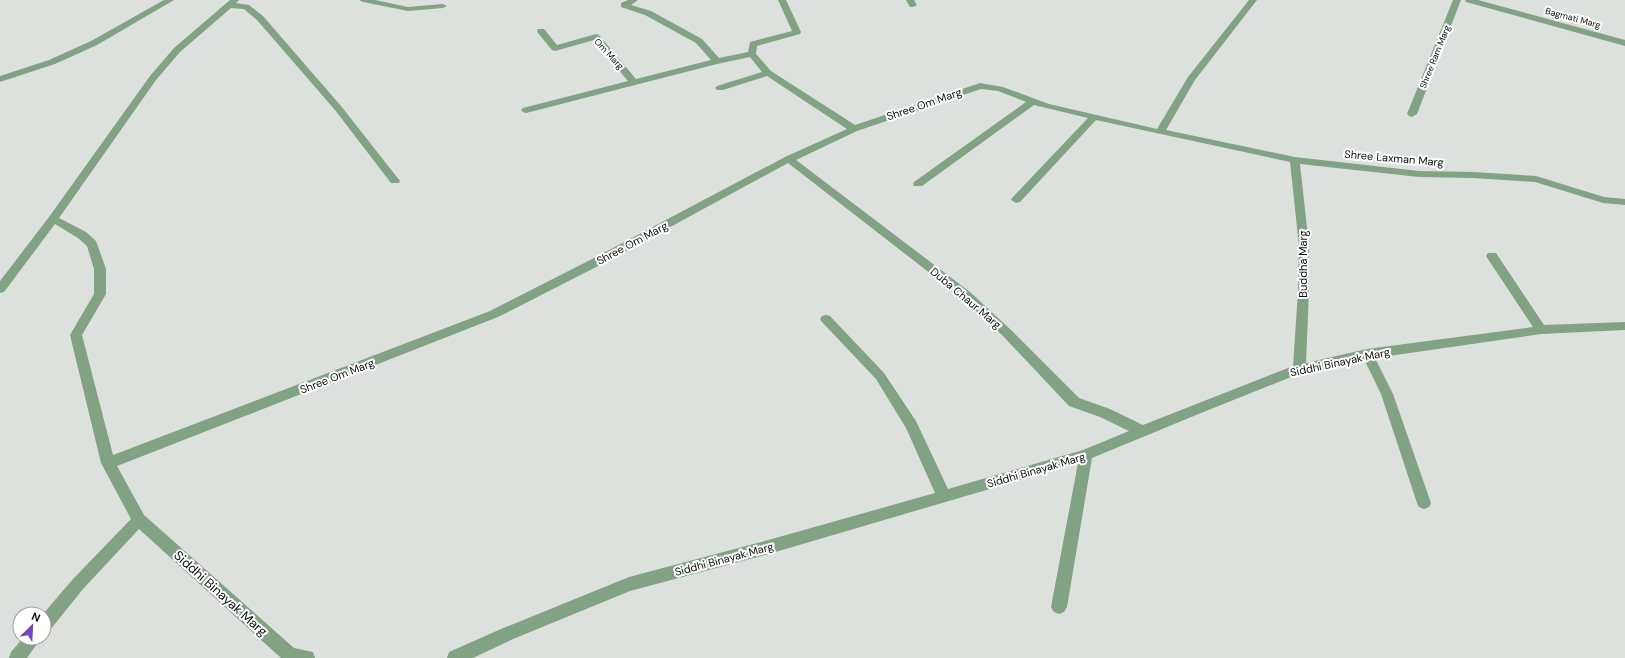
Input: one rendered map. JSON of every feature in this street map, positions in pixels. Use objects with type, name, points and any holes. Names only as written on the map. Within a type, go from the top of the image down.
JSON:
[{"type":"street","points":[[0,79],[52,62],[94,43],[170,0]]},
{"type":"street","points":[[363,0],[408,9],[443,6]]},
{"type":"street","points":[[634,0],[624,5],[648,13],[698,41],[717,61]]},
{"type":"street","points":[[782,0],[797,32],[753,44],[752,54],[768,72],[854,129]]},
{"type":"street","points":[[1160,132],[1191,79],[1253,0]]},
{"type":"street","name":"Shree Ram Marg","points":[[1412,114],[1457,0]]},
{"type":"street","name":"Bagmati Marg","points":[[1469,0],[1625,43]]},
{"type":"street","points":[[0,289],[53,219],[153,78],[177,50],[232,3],[246,7],[260,18],[338,108],[395,181]]},
{"type":"street","name":"Om Marg","points":[[541,31],[555,48],[596,37],[634,82]]},
{"type":"street","name":"Om Marg","points":[[526,110],[717,61],[752,54]]},
{"type":"street","points":[[720,88],[768,72]]},
{"type":"street","name":"Shree Om Marg","points":[[108,463],[494,314],[600,260],[789,159],[854,129],[980,86],[1000,89],[1033,101],[1160,132]]},
{"type":"street","points":[[918,184],[1033,101]]},
{"type":"street","points":[[1016,200],[1094,117]]},
{"type":"street","name":"Shree Laxman Marg","points":[[1160,132],[1295,160],[1420,174],[1474,175],[1536,179],[1603,200],[1625,202]]},
{"type":"street","name":"Duba Chaur Marg","points":[[789,159],[966,295],[1006,332],[1074,402],[1105,413],[1142,431]]},
{"type":"street","name":"Buddha Marg","points":[[1295,160],[1301,202],[1304,246],[1302,331],[1299,369]]},
{"type":"street","name":"Siddhi Binayak Marg","points":[[53,219],[82,234],[92,244],[100,269],[100,294],[76,335],[108,463],[139,520],[290,655],[307,658]]},
{"type":"street","points":[[1492,256],[1541,330]]},
{"type":"street","points":[[826,319],[880,376],[911,425],[944,496]]},
{"type":"street","name":"Siddhi Binayak Marg","points":[[455,658],[507,634],[629,584],[772,546],[1086,456],[1142,431],[1299,369],[1367,354],[1541,330],[1625,326]]},
{"type":"street","points":[[1367,354],[1387,394],[1424,503]]},
{"type":"street","points":[[1059,607],[1086,456]]},
{"type":"street","points":[[52,615],[78,584],[139,520]]},
{"type":"street","points":[[17,658],[27,646]]}]
